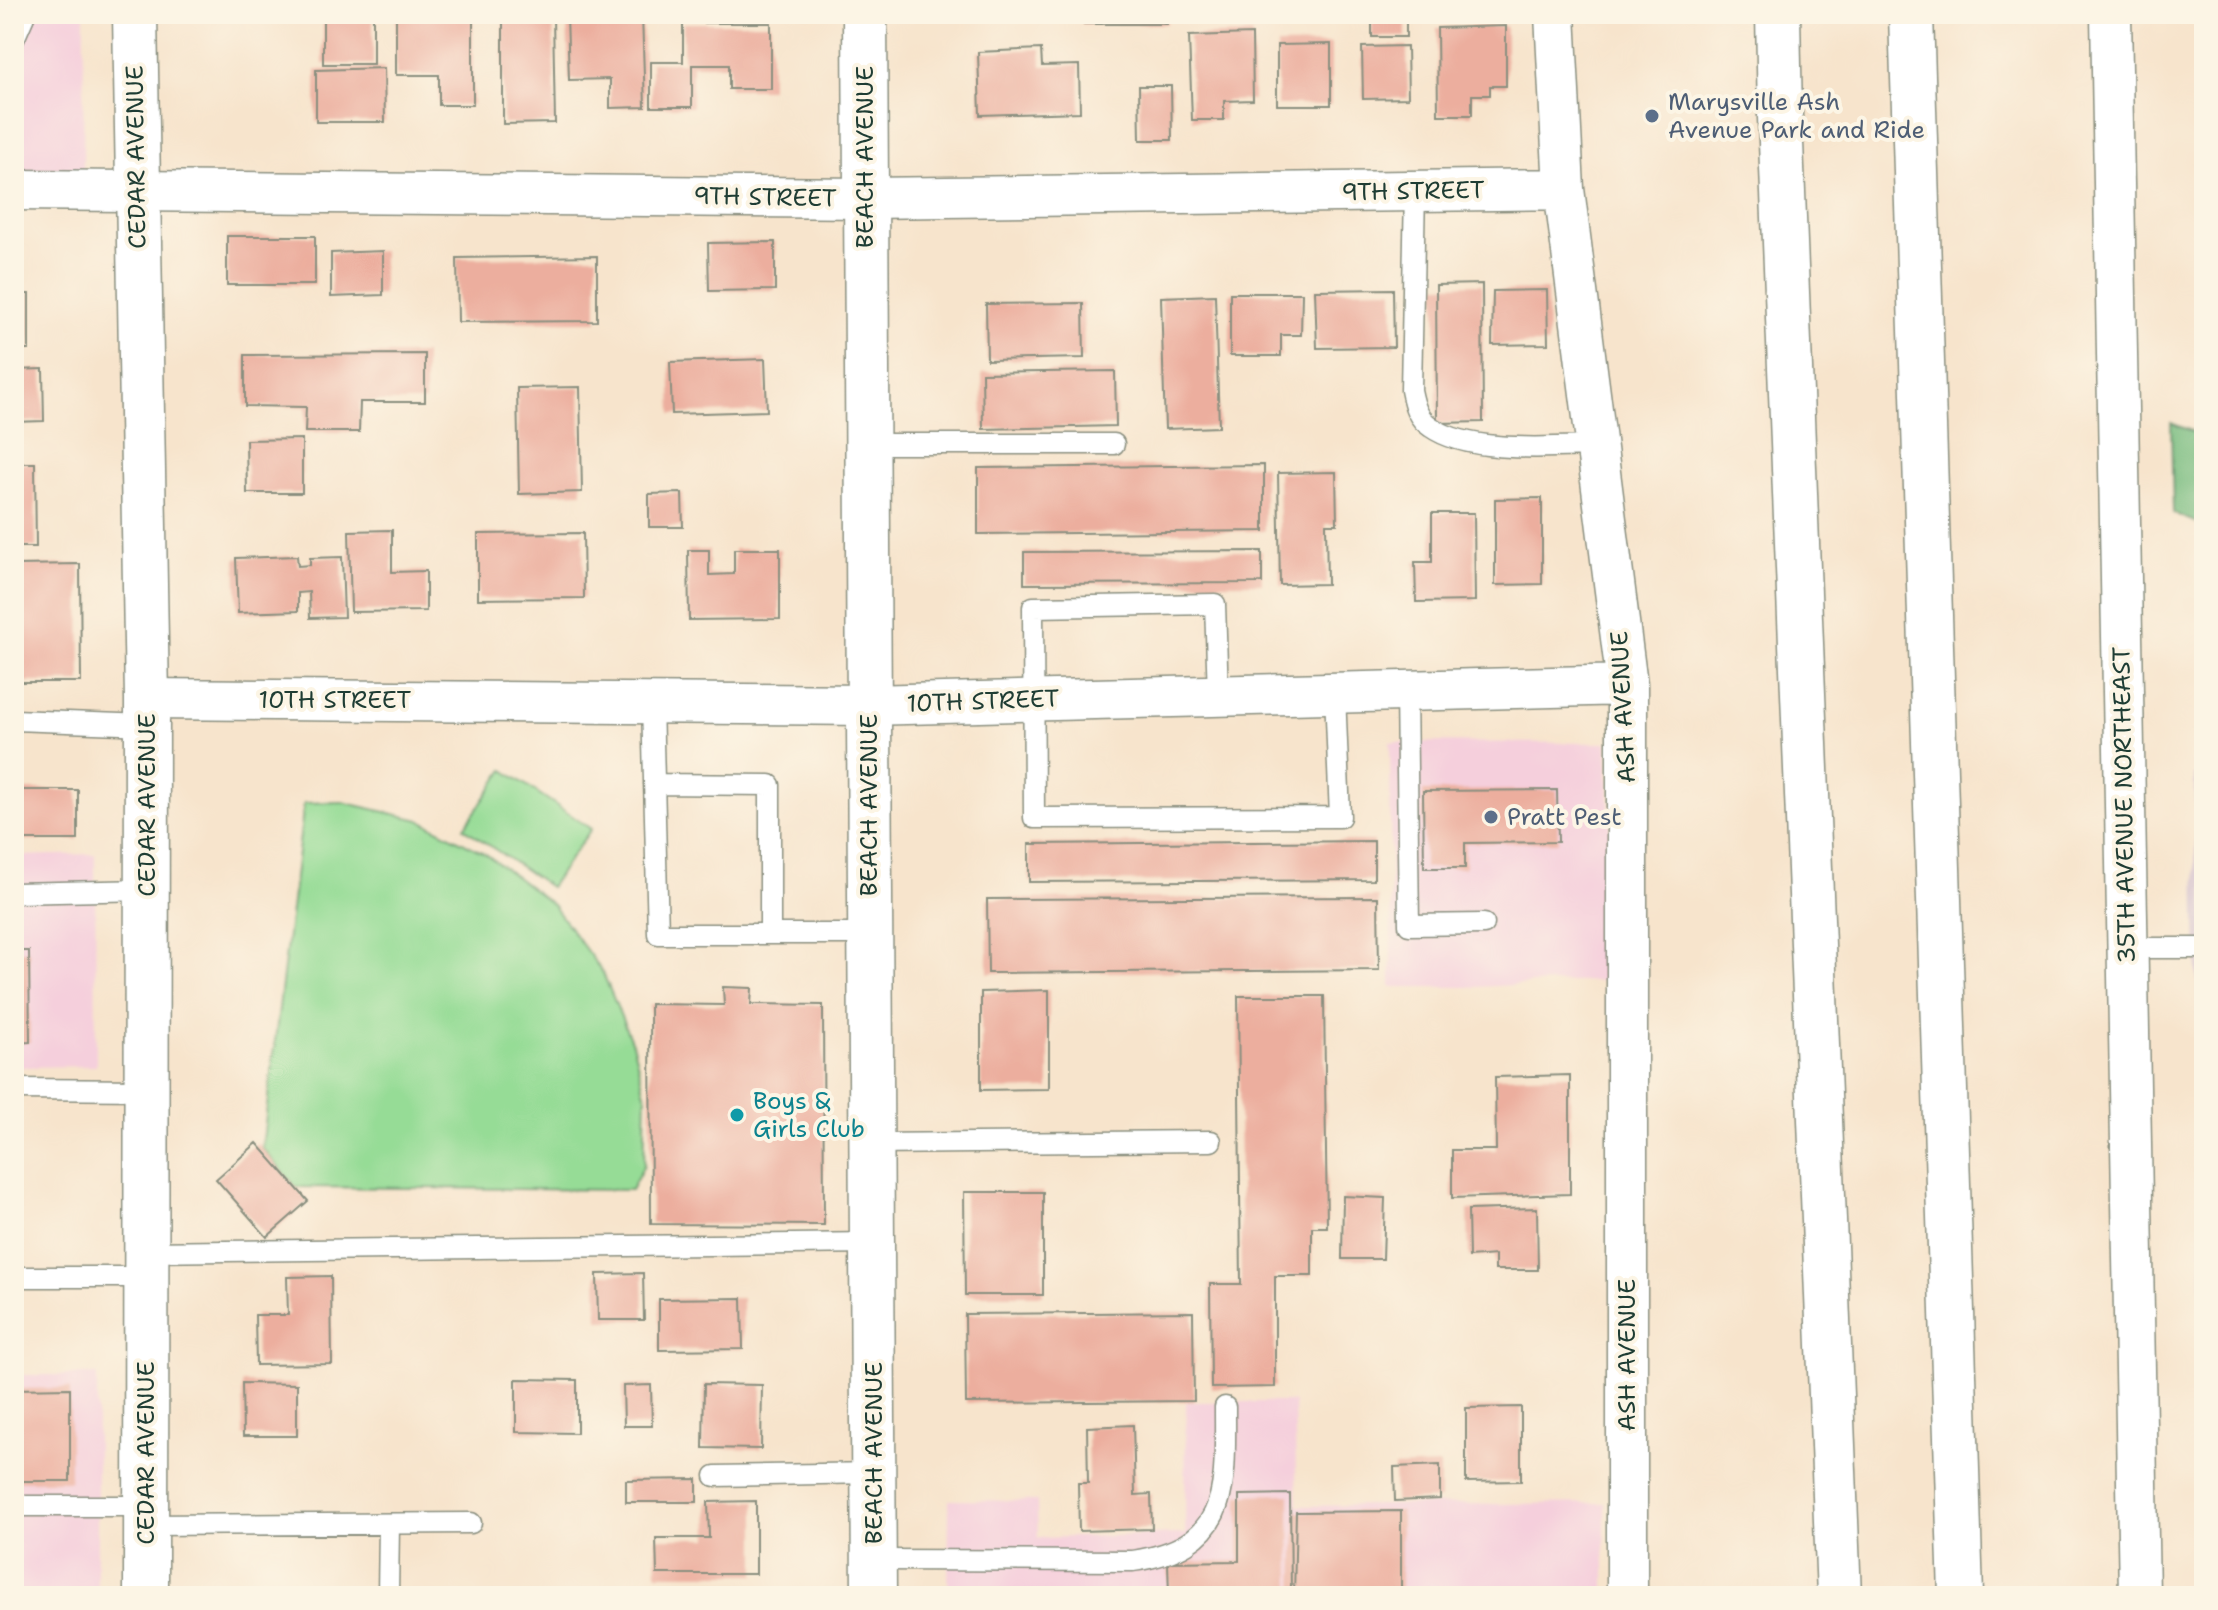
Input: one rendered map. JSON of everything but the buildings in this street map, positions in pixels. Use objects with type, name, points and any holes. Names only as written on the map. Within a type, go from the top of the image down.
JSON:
[{"type":"main road","name":"CEDAR AVENUE","points":[[135,14],[147,712],[146,1596]]},
{"type":"main road","name":"BEACH AVENUE","points":[[865,14],[874,1578]]},
{"type":"main road","points":[[1768,14],[1780,117]]},
{"type":"main road","points":[[1778,14],[1839,1596]]},
{"type":"main road","points":[[1911,14],[1961,1596]]},
{"type":"street","name":"ASH AVENUE","points":[[1555,14],[1564,189],[1627,685],[1627,1596]]},
{"type":"street","name":"35TH AVENUE NORTHEAST","points":[[2111,14],[2139,1596]]},
{"type":"street","name":"9TH STREET","points":[[14,190],[866,198],[1564,189]]},
{"type":"street","name":"10TH STREET","points":[[147,712],[652,703],[869,705],[1627,685]]},
{"type":"lane","points":[[14,39],[25,14]]},
{"type":"lane","points":[[1415,190],[1411,390],[1416,412],[1431,428],[1481,445],[1530,448],[1597,446]]},
{"type":"lane","points":[[867,444],[1114,444]]},
{"type":"lane","points":[[1218,695],[1215,604],[1033,607],[1034,818],[1340,817],[1335,693]]},
{"type":"lane","points":[[1406,691],[1409,925],[1484,924]]},
{"type":"lane","points":[[652,703],[658,934],[870,934]]},
{"type":"lane","points":[[14,720],[147,712]]},
{"type":"lane","points":[[654,784],[770,785],[770,934]]},
{"type":"lane","points":[[14,893],[147,890]]},
{"type":"lane","points":[[2126,948],[2204,948]]},
{"type":"lane","points":[[14,1089],[148,1090]]},
{"type":"lane","points":[[871,1144],[1211,1141]]},
{"type":"lane","points":[[14,1277],[146,1264],[872,1243]]},
{"type":"lane","points":[[874,1578],[1133,1561],[1170,1553],[1197,1535],[1217,1509],[1225,1481],[1225,1407]]},
{"type":"lane","points":[[715,1476],[874,1473]]},
{"type":"lane","points":[[14,1506],[146,1516],[389,1524],[471,1523]]},
{"type":"lane","points":[[388,1596],[389,1524]]},
{"type":"shaded area","points":[[14,14],[84,14],[83,176],[14,177]]},
{"type":"shaded area","points":[[1390,742],[1607,743],[1615,980],[1474,987],[1391,987]]},
{"type":"shaded area","points":[[2204,774],[2204,1465],[2194,775]]},
{"type":"shaded area","points":[[95,854],[96,1066],[14,1067],[14,856]]},
{"type":"shaded area","points":[[14,1375],[97,1375],[97,1596],[14,1596]]},
{"type":"shaded area","points":[[1186,1402],[1294,1402],[1297,1506],[1605,1503],[1605,1596],[948,1596],[949,1500],[1037,1501],[1038,1538],[1185,1534]]},
{"type":"green space","points":[[2171,423],[2204,436],[2204,526],[2173,513]]},
{"type":"green space","points":[[504,770],[591,829],[550,887],[464,828]]},
{"type":"green space","points":[[342,802],[420,820],[486,854],[553,905],[603,973],[632,1043],[646,1097],[644,1165],[631,1190],[296,1187],[262,1148],[304,803]]},
{"type":"place","name":"Marysville Ash Avenue Park and Ride","points":[[1652,116]]},
{"type":"place","name":"Pratt Pest","points":[[1491,817]]},
{"type":"place","name":"Boys & Girls Club","points":[[737,1115]]}]
